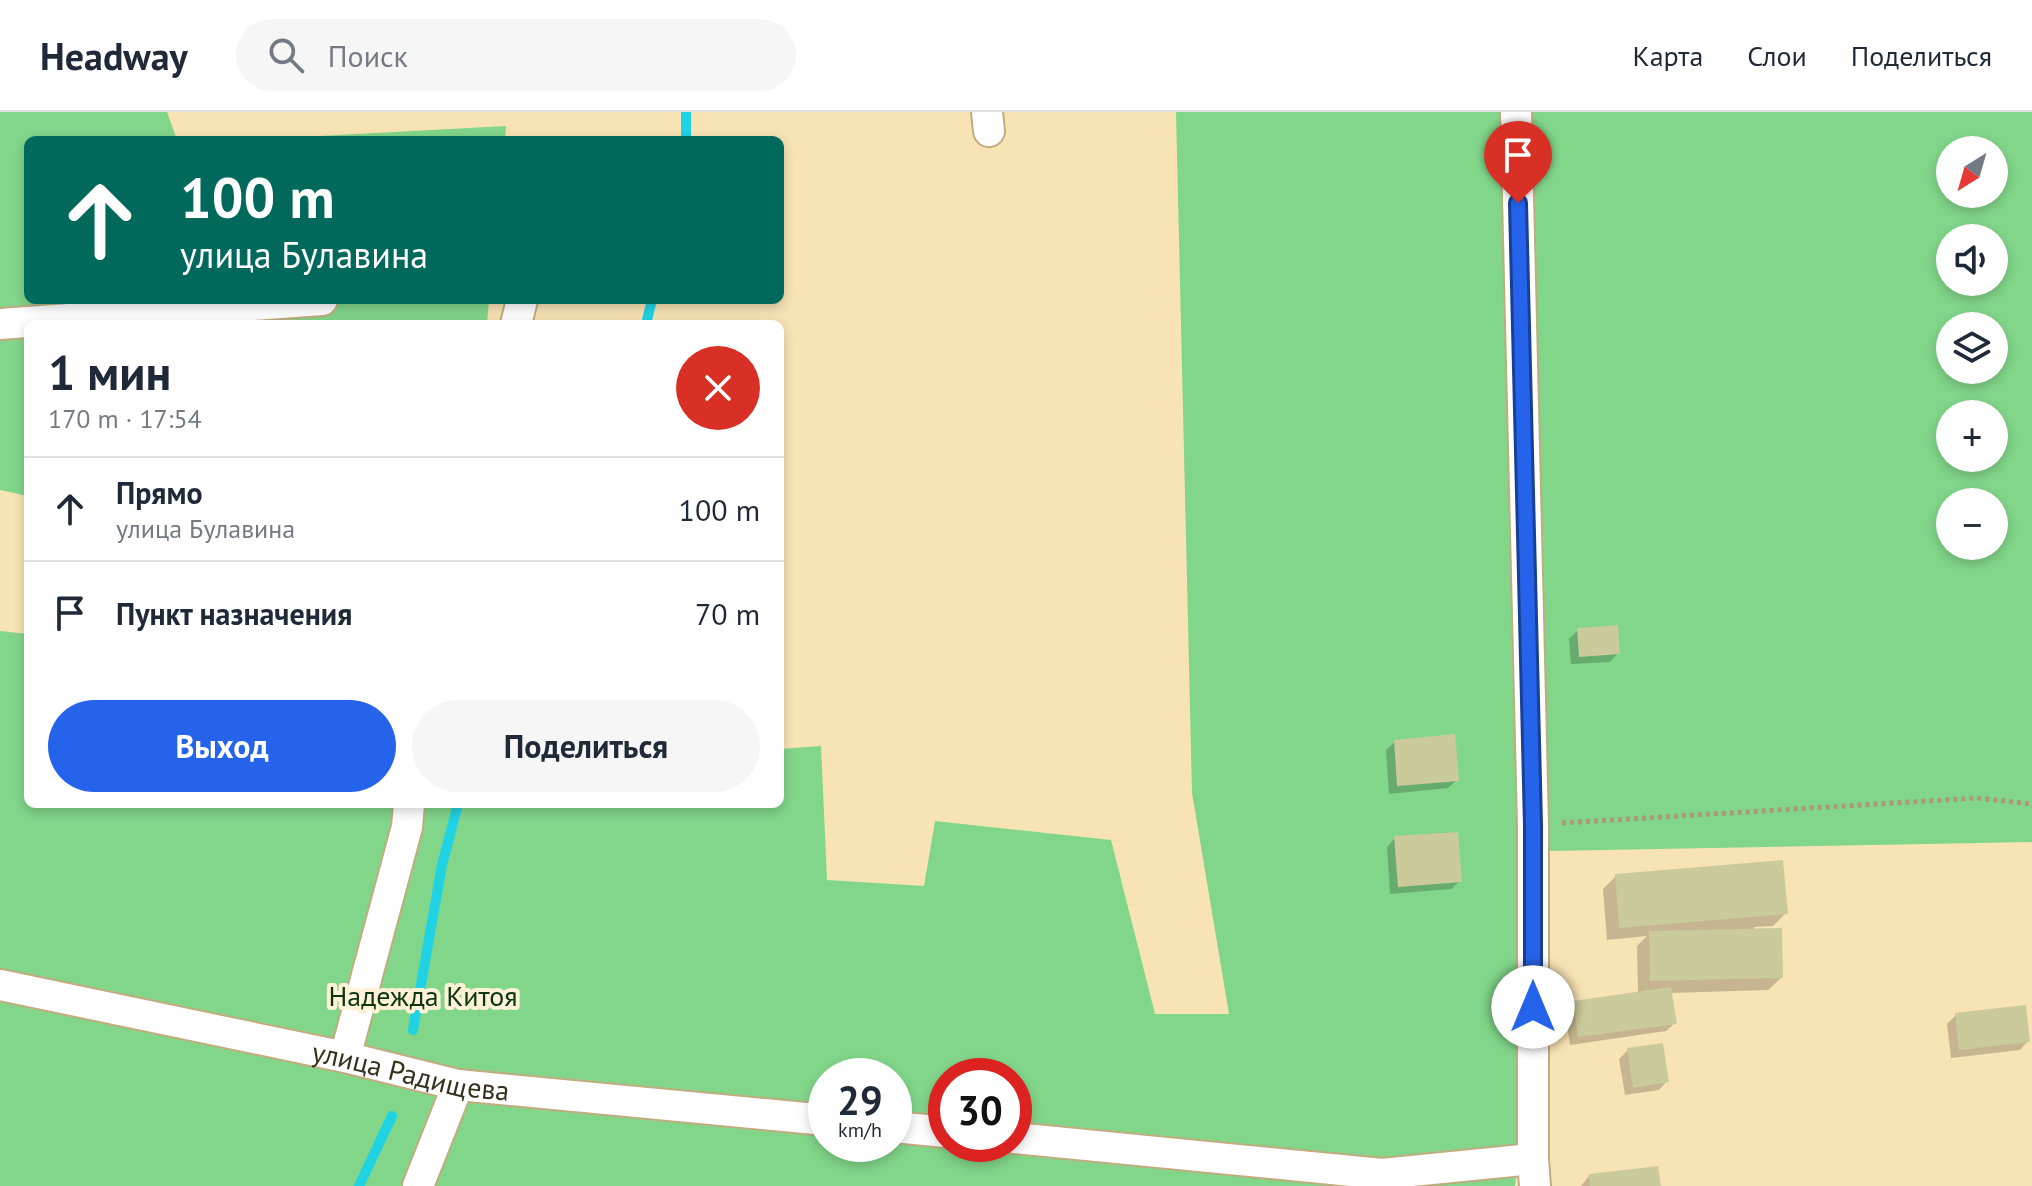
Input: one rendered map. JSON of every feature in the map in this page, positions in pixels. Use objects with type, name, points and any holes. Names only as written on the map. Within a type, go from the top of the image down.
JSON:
[{"type":"street","points":[[1032,1140],[1376,1180],[1534,1172],[1533,825],[1516,112]]},
{"type":"street","points":[[54,320],[268,304]]},
{"type":"street","points":[[0,324],[24,322]]},
{"type":"street","points":[[345,1057],[407,827],[409,808]]},
{"type":"street","name":"улица Радищева","points":[[0,985],[345,1057],[458,1085],[808,1118]]},
{"type":"street","points":[[418,1186],[458,1085]]},
{"type":"path","points":[[1533,825],[1977,798],[2032,804]]},
{"type":"green space","points":[[0,112],[167,112],[176,136],[24,136],[24,304],[489,304],[487,320],[24,320],[24,495],[0,490]]},
{"type":"green space","name":"Надежда Китоя","points":[[1176,112],[2032,112],[2032,842],[1549,851],[1515,1186],[0,1186],[0,631],[24,634],[24,808],[784,808],[784,749],[821,746],[827,880],[924,886],[935,821],[1111,840],[1155,1014],[1229,1014],[1192,793]]},
{"type":"green space","points":[[506,126],[505,136],[320,136]]},
{"type":"building","points":[[1618,625],[1620,654],[1579,657],[1577,628]]},
{"type":"building","points":[[1455,734],[1459,781],[1397,786],[1394,740]]},
{"type":"building","points":[[1458,832],[1462,882],[1398,887],[1394,836]]},
{"type":"building","points":[[1783,860],[1788,914],[1619,928],[1615,874]]},
{"type":"building","points":[[1782,928],[1783,978],[1650,981],[1649,931]]},
{"type":"building","points":[[1671,987],[1677,1024],[1578,1037],[1573,1001]]},
{"type":"building","points":[[2026,1005],[2030,1042],[1959,1050],[1955,1013]]},
{"type":"building","points":[[1663,1043],[1669,1082],[1633,1088],[1627,1048]]},
{"type":"building","points":[[1658,1166],[1661,1186],[1590,1186],[1589,1174]]},
{"type":"waterway","points":[[686,112],[686,136]]},
{"type":"waterway","points":[[647,320],[651,304]]},
{"type":"waterway","points":[[413,1030],[442,865],[457,808]]},
{"type":"waterway","points":[[359,1186],[392,1116]]},
{"type":"route","points":[[1518,203],[1533,825],[1533,1007]]}]
